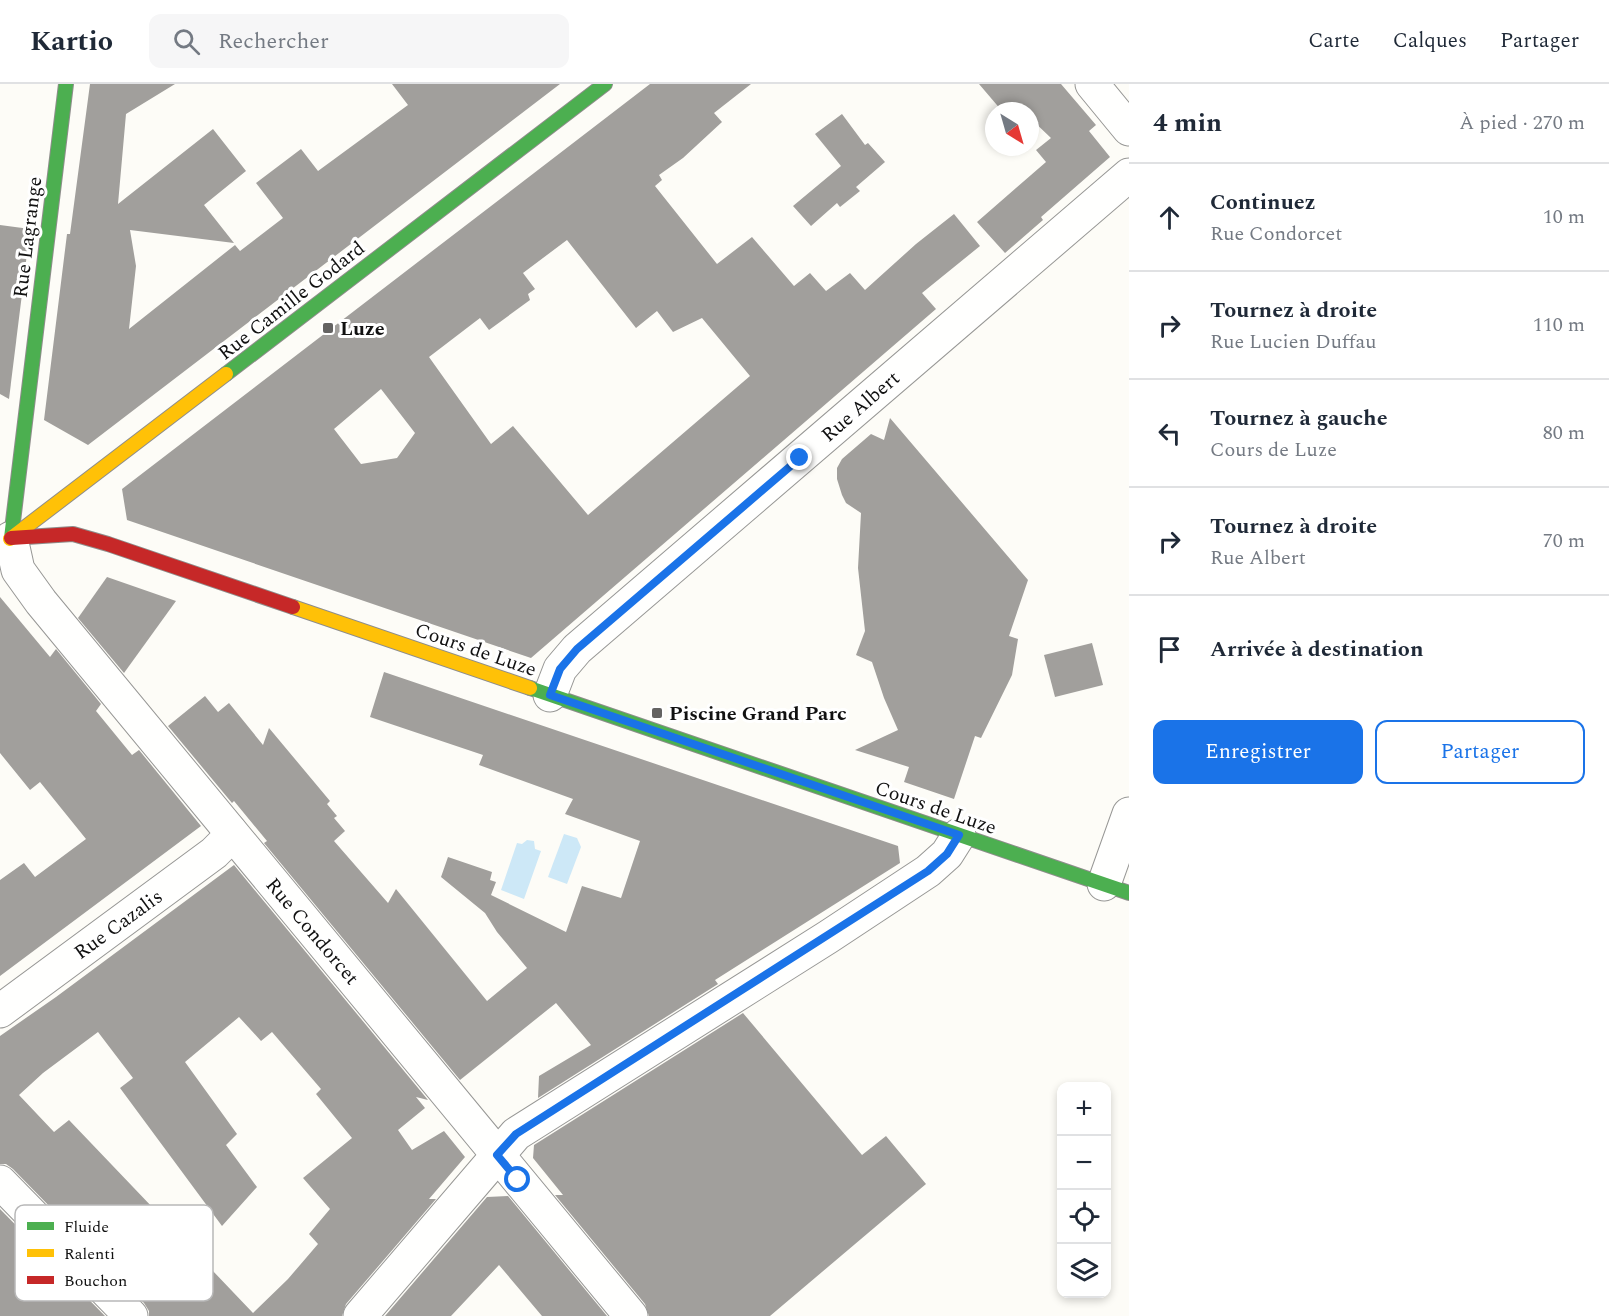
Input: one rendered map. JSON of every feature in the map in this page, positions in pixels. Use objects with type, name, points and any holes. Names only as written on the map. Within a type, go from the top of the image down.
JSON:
[{"type":"street","name":"Rue Lagrange","points":[[6,542],[66,84]]},
{"type":"street","name":"Rue Camille Godard","points":[[6,542],[605,84]]},
{"type":"street","points":[[1092,84],[1129,129]]},
{"type":"street","name":"Rue Albert","points":[[550,695],[560,669],[577,649],[1129,175]]},
{"type":"street","name":"Cours de Luze","points":[[6,542],[72,534],[108,544],[1116,889]]},
{"type":"street","name":"Rue Condorcet","points":[[6,542],[18,570],[41,602],[630,1316]]},
{"type":"street","points":[[1116,889],[1129,814]]},
{"type":"street","name":"Rue Cazalis","points":[[0,1011],[214,853],[224,843],[230,831]]},
{"type":"street","points":[[360,1316],[516,1134],[928,871],[947,854],[959,835]]},
{"type":"street","points":[[0,1182],[22,1205]]},
{"type":"street","points":[[116,1301],[131,1316]]},
{"type":"water","points":[[564,834],[577,838],[581,847],[567,884],[548,877]]},
{"type":"water","points":[[527,840],[534,841],[535,849],[541,851],[524,899],[501,890],[517,843],[522,844]]},
{"type":"building","points":[[90,84],[175,84],[126,114],[118,204],[213,129],[246,171],[204,205],[234,243],[130,230],[136,266],[129,329],[235,245],[240,251],[283,218],[256,183],[301,149],[318,171],[408,105],[392,84],[560,84],[88,445],[44,420],[67,234],[70,234]]},
{"type":"building","points":[[650,84],[751,84],[714,113],[722,122],[683,158],[659,175],[662,180],[655,186],[717,264],[752,237],[794,286],[810,273],[826,291],[850,273],[865,290],[916,244],[954,214],[980,246],[922,293],[936,309],[531,658],[127,520],[122,489]],"holes":[[[567,240],[636,328],[657,311],[673,332],[702,318],[750,376],[588,515],[513,426],[491,444],[429,357],[480,318],[489,330],[530,300],[528,294],[535,289],[523,273]],[[381,389],[415,433],[397,458],[361,464],[334,429]]]},
{"type":"building","points":[[979,84],[1061,84],[1096,125],[1089,131],[1110,157],[1041,217],[1043,220],[1005,253],[977,222],[1046,162],[1039,154],[1039,148],[1051,138],[1039,127],[1039,102],[994,102]]},
{"type":"building","points":[[842,114],[865,145],[868,143],[885,162],[856,187],[860,191],[840,207],[837,203],[811,226],[793,206],[841,166],[815,134]]},
{"type":"building","points":[[0,225],[30,229],[9,399],[0,394]]},
{"type":"building","points":[[890,418],[1028,580],[1009,636],[1018,639],[1012,675],[981,738],[975,736],[954,799],[904,782],[909,767],[855,750],[898,730],[872,662],[856,655],[865,631],[858,568],[861,513],[846,503],[837,479],[837,468],[842,459],[871,434],[884,440]]},
{"type":"building","points":[[107,577],[176,601],[124,673],[78,618]]},
{"type":"building","points":[[0,597],[50,657],[56,649],[101,704],[96,711],[132,755],[139,750],[201,826],[0,976],[0,880],[24,863],[35,877],[86,839],[40,782],[30,790],[0,753]]},
{"type":"building","points":[[1092,643],[1103,685],[1055,697],[1044,655]]},
{"type":"building","points":[[384,672],[898,846],[900,863],[715,980],[718,984],[538,1098],[539,1076],[591,1045],[556,1003],[460,1080],[264,843],[267,841],[168,726],[205,696],[218,712],[229,703],[263,745],[269,728],[330,801],[327,804],[337,816],[334,818],[345,831],[334,841],[388,903],[396,889],[487,1001],[527,968],[497,932],[485,913],[441,877],[448,857],[492,872],[490,880],[496,882],[491,895],[566,932],[582,886],[621,898],[640,841],[565,814],[573,799],[479,765],[483,755],[370,717]]},
{"type":"building","points":[[234,865],[428,1100],[416,1097],[425,1108],[398,1130],[412,1150],[444,1131],[465,1157],[429,1199],[436,1199],[346,1304],[342,1316],[149,1316],[149,1311],[142,1301],[213,1301],[213,1271],[253,1313],[288,1279],[318,1244],[309,1234],[330,1209],[303,1178],[352,1138],[316,1094],[321,1089],[272,1032],[261,1041],[239,1017],[185,1062],[237,1134],[226,1145],[257,1187],[222,1226],[213,1214],[213,1205],[206,1205],[120,1088],[133,1078],[98,1032],[43,1073],[19,1095],[54,1132],[69,1120],[150,1205],[48,1205],[13,1169],[6,1164],[0,1164],[0,1036]]},
{"type":"building","points":[[743,1013],[862,1155],[886,1136],[926,1184],[770,1316],[649,1316],[645,1304],[555,1195],[563,1195],[533,1158],[534,1145]]},
{"type":"building","points":[[508,1196],[607,1316],[542,1316],[499,1265],[451,1316],[385,1316],[487,1197]]},
{"type":"building","points":[[0,1209],[15,1224],[15,1301],[90,1301],[105,1316],[0,1316]]},
{"type":"traffic: fast","points":[[11,538],[66,84]]},
{"type":"traffic: fast","points":[[226,374],[605,84]]},
{"type":"traffic: fast","points":[[530,688],[1129,893]]},
{"type":"traffic: slow","points":[[10,539],[226,374]]},
{"type":"traffic: slow","points":[[293,607],[530,688]]},
{"type":"traffic: jam","points":[[11,538],[73,534],[293,607]]},
{"type":"place","name":"Luze","points":[[328,328]]},
{"type":"place","name":"Piscine Grand Parc","points":[[657,713]]},
{"type":"route","points":[[518,1180],[497,1155],[516,1134],[828,937],[928,871],[947,854],[959,835],[550,695],[560,669],[577,649],[800,458]]}]
